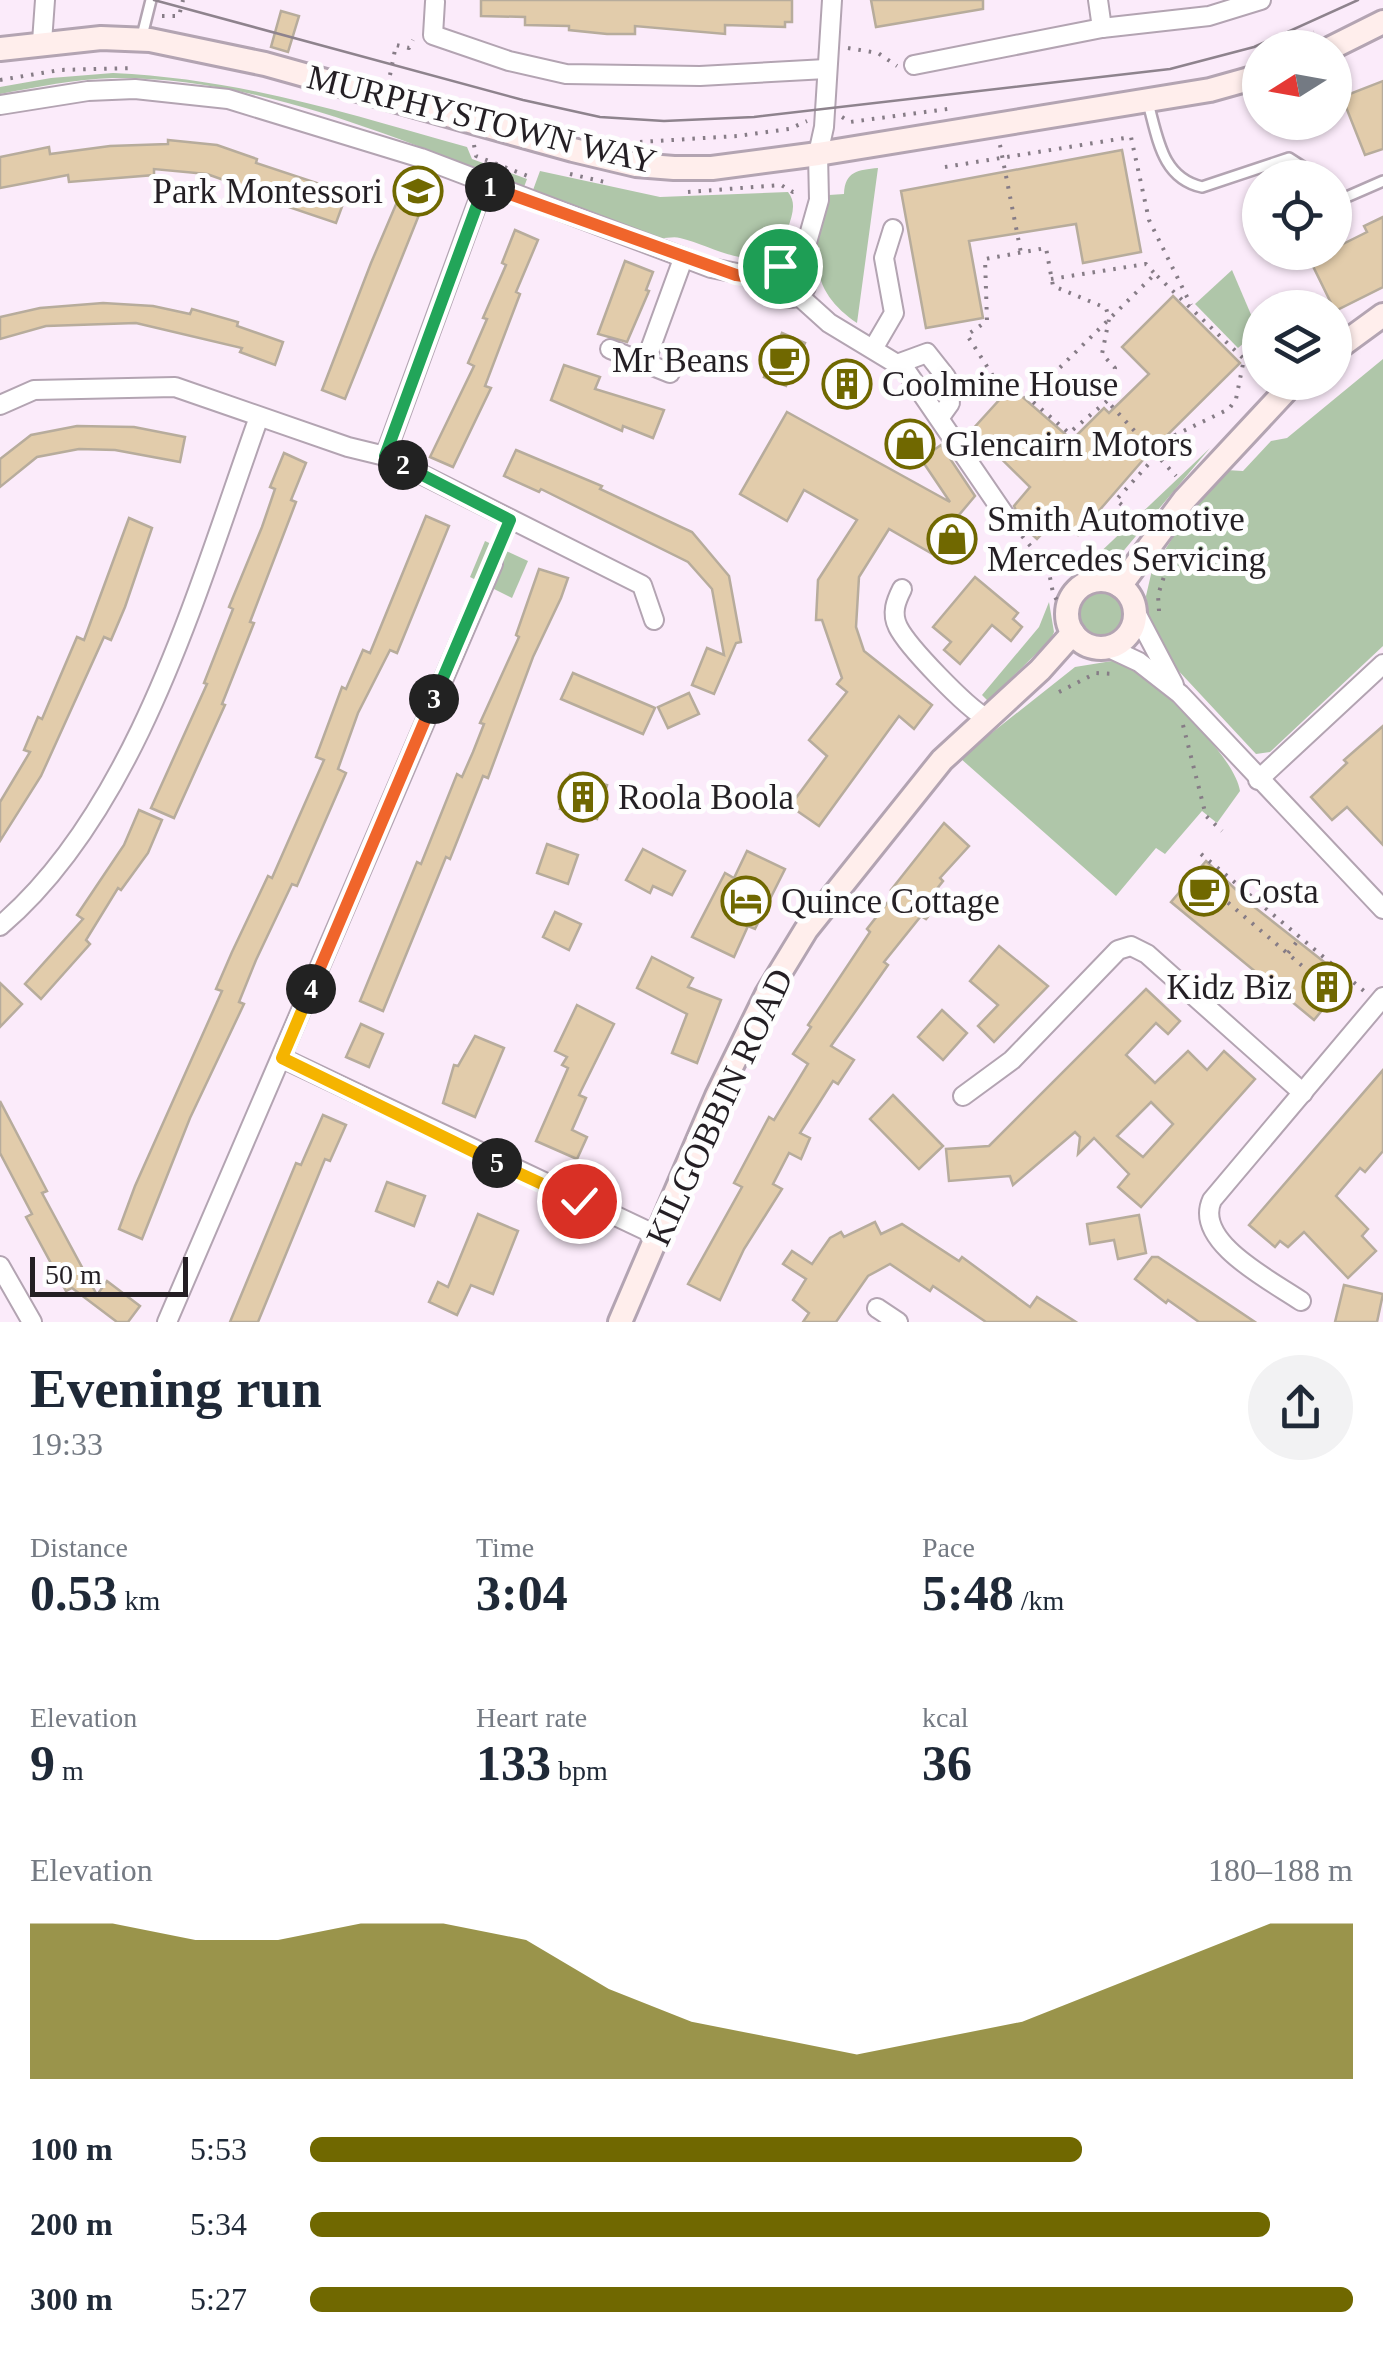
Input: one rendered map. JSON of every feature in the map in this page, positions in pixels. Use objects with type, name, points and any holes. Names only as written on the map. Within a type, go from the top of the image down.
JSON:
[{"type":"street","points":[[42,42],[45,0]]},
{"type":"street","points":[[798,295],[806,285],[800,267],[819,200],[818,154],[832,0]]},
{"type":"street","points":[[1098,0],[1102,28]]},
{"type":"street","points":[[914,65],[1102,28],[1209,16],[1261,0]]},
{"type":"street","points":[[435,2],[433,36],[566,74],[700,76],[826,69]]},
{"type":"street","points":[[1352,38],[1383,22]]},
{"type":"street","name":"MURPHYSTOWN WAY","points":[[0,48],[42,42],[141,39],[265,64],[636,166],[712,168],[818,154],[1148,101],[1242,81]]},
{"type":"street","points":[[0,105],[88,92],[187,92],[304,120],[420,158],[484,186],[684,259],[736,275],[773,280]]},
{"type":"street","points":[[385,456],[484,186]]},
{"type":"street","points":[[873,349],[894,313],[884,258],[893,229]]},
{"type":"street","points":[[646,362],[684,259]]},
{"type":"street","points":[[800,267],[785,264],[777,270],[773,280],[780,294],[798,295],[829,324],[897,364],[940,418],[1011,524]]},
{"type":"street","points":[[1352,337],[1383,314]]},
{"type":"street","points":[[610,349],[670,373]]},
{"type":"street","points":[[897,364],[927,353],[946,377],[950,403],[940,418]]},
{"type":"street","points":[[0,404],[34,390],[175,386],[385,456],[642,585],[654,620]]},
{"type":"street","points":[[1120,586],[1184,500],[1277,400]]},
{"type":"street","points":[[0,926],[71,852],[128,752],[175,646],[260,417]]},
{"type":"street","points":[[167,1322],[493,564]]},
{"type":"street","points":[[1180,694],[1132,599],[1120,586],[1096,580],[1086,584],[1070,600],[1071,628],[1086,644],[1108,648],[1138,662],[1180,694],[1383,909]]},
{"type":"street","points":[[902,589],[894,606],[898,626],[956,697],[986,718]]},
{"type":"street","points":[[1108,648],[1126,637],[1135,611]]},
{"type":"street","name":"KILGOBBIN ROAD","points":[[620,1322],[717,1096],[767,994],[806,930],[942,760],[1040,670],[1071,628]]},
{"type":"street","points":[[1258,780],[1383,664]]},
{"type":"street","points":[[963,1096],[1012,1060],[1118,950],[1131,946],[1147,954],[1303,1092]]},
{"type":"street","points":[[1301,1301],[1264,1279],[1214,1235],[1207,1210],[1375,996]]},
{"type":"street","points":[[282,1058],[658,1236]]},
{"type":"street","points":[[0,1266],[32,1322]]},
{"type":"street","points":[[878,1308],[898,1322]]},
{"type":"lane","points":[[141,39],[151,0]]},
{"type":"lane","points":[[1148,101],[1162,153],[1175,177],[1202,187],[1242,174]]},
{"type":"lane","points":[[1352,195],[1383,181]]},
{"type":"path","points":[[148,14],[179,16],[183,0]]},
{"type":"path","points":[[396,44],[389,75],[403,80]]},
{"type":"path","points":[[828,46],[878,52],[891,65],[914,65]]},
{"type":"path","points":[[0,80],[60,70],[122,67]]},
{"type":"path","points":[[945,167],[1131,138],[1149,220],[1193,310]]},
{"type":"path","points":[[1000,143],[1020,253]]},
{"type":"path","points":[[474,145],[476,156],[534,176],[529,189]]},
{"type":"path","points":[[757,261],[772,254],[788,238]]},
{"type":"path","points":[[1046,248],[1051,278],[1052,286],[1106,308],[1108,320],[1102,354],[1114,368],[1106,401],[1069,433],[1010,382],[995,379],[968,335],[987,320],[984,260],[1046,248]]},
{"type":"path","points":[[1051,278],[1146,264],[1244,359],[1236,399],[1221,416],[1176,435],[1116,500],[1135,516]]},
{"type":"path","points":[[1030,397],[1155,274]]},
{"type":"path","points":[[1106,401],[1176,476]]},
{"type":"path","points":[[1025,540],[1048,567],[1053,593],[1071,628]]},
{"type":"path","points":[[1164,623],[1158,595],[1171,555]]},
{"type":"path","points":[[1048,567],[1074,569],[1096,580]]},
{"type":"path","points":[[1058,692],[1096,672],[1127,678]]},
{"type":"path","points":[[1174,714],[1194,736]]},
{"type":"path","points":[[1182,724],[1206,816],[1222,831]]},
{"type":"path","points":[[1201,854],[1237,888],[1375,996]]},
{"type":"path","points":[[1227,900],[1237,888]]},
{"type":"path","points":[[1212,889],[1328,988]]},
{"type":"path","points":[[1288,953],[1300,938]]},
{"type":"green space","points":[[113,73],[205,82],[335,110],[467,147],[472,159],[527,179],[524,187],[323,113],[220,88],[167,80],[113,78],[0,94],[0,87]]},
{"type":"green space","points":[[878,168],[857,323],[826,291],[819,271],[820,248],[816,246],[829,195],[844,194],[854,173]]},
{"type":"green space","points":[[540,171],[660,197],[788,192],[793,209],[779,245],[755,258],[740,257],[680,238],[642,235],[594,218],[533,190]]},
{"type":"green space","points":[[1232,270],[1242,293],[1242,345],[1238,348],[1195,304]]},
{"type":"green space","points":[[1383,359],[1383,646],[1270,752],[1256,754],[1161,652],[1148,623],[1146,596],[1152,570],[1193,506],[1226,470],[1243,471],[1271,441],[1287,438],[1333,400],[1352,400],[1352,385]]},
{"type":"green space","points":[[1210,448],[1120,555],[1104,565],[1086,562],[1092,560]]},
{"type":"green space","points":[[485,541],[528,561],[512,598],[470,577]]},
{"type":"green space","points":[[1101,591],[1116,598],[1123,613],[1116,628],[1101,635],[1086,628],[1079,613],[1086,598]]},
{"type":"green space","points":[[1049,602],[1054,632],[1051,639],[988,701],[982,695],[1039,627]]},
{"type":"green space","points":[[1118,660],[1190,718],[1224,758],[1240,791],[1217,823],[1202,811],[1165,854],[1156,848],[1116,896],[960,758],[1075,667]]},
{"type":"building","points":[[481,0],[792,0],[792,22],[785,22],[785,27],[725,25],[725,34],[635,26],[635,34],[607,34],[569,30],[569,26],[525,25],[525,17],[481,16]]},
{"type":"building","points":[[871,0],[983,0],[983,9],[876,27]]},
{"type":"building","points":[[281,11],[299,16],[288,52],[271,47]]},
{"type":"building","points":[[1383,81],[1383,149],[1365,155],[1352,122],[1352,93]]},
{"type":"building","points":[[168,140],[217,145],[257,159],[256,163],[347,193],[336,223],[256,196],[257,192],[207,174],[154,169],[154,175],[69,182],[68,175],[0,188],[0,157],[49,147],[50,154],[168,144]]},
{"type":"building","points":[[1122,150],[1141,252],[1083,263],[1076,224],[969,241],[983,318],[926,328],[901,191]]},
{"type":"building","points":[[412,178],[431,185],[345,399],[322,390],[371,263],[397,202],[403,204]]},
{"type":"building","points":[[1383,217],[1383,287],[1352,302],[1352,290],[1325,290],[1315,270],[1352,270],[1352,240],[1367,232],[1364,226]]},
{"type":"building","points":[[515,230],[538,240],[485,386],[491,388],[453,467],[430,457],[474,366],[468,363],[487,319],[483,318],[506,265],[502,263]]},
{"type":"building","points":[[625,261],[653,272],[627,342],[598,334]]},
{"type":"building","points":[[1173,296],[1240,363],[1149,453],[1078,535],[1059,516],[1037,539],[1023,526],[1014,506],[1030,487],[972,430],[1011,387],[1072,440],[1104,408],[1109,413],[1149,374],[1122,347]]},
{"type":"building","points":[[103,303],[153,306],[190,314],[192,309],[238,322],[237,326],[283,342],[275,365],[240,352],[242,348],[136,323],[46,326],[0,339],[0,317],[40,308]]},
{"type":"building","name":"Mr Beans","points":[[782,333],[805,343],[786,386],[764,377]]},
{"type":"building","name":"Coolmine House","points":[[846,360],[863,366],[848,408],[832,403]]},
{"type":"building","points":[[564,365],[600,377],[595,389],[664,410],[653,438],[623,426],[622,431],[551,400]]},
{"type":"building","points":[[787,412],[950,502],[921,459],[941,445],[975,496],[948,528],[969,540],[948,563],[889,529],[859,577],[856,627],[864,651],[932,705],[914,729],[899,716],[819,826],[790,806],[827,756],[809,740],[847,692],[837,684],[842,678],[822,620],[816,620],[818,580],[857,520],[804,490],[787,521],[740,494]]},
{"type":"building","points":[[77,426],[134,427],[185,437],[180,462],[115,450],[79,449],[37,457],[0,487],[0,459],[31,435]]},
{"type":"building","points":[[516,450],[602,486],[600,489],[692,532],[729,576],[741,642],[736,643],[714,694],[692,685],[707,648],[724,655],[712,589],[688,562],[541,489],[539,492],[504,476]]},
{"type":"building","points":[[284,453],[306,463],[291,500],[296,502],[250,622],[254,623],[222,704],[225,705],[174,818],[151,808],[207,684],[204,683],[233,609],[229,607],[262,527],[275,489],[270,487]]},
{"type":"building","points":[[426,516],[449,526],[397,653],[390,650],[358,713],[338,769],[346,773],[297,886],[292,884],[256,960],[239,1002],[244,1004],[190,1118],[142,1239],[119,1229],[135,1186],[222,991],[216,989],[232,952],[268,876],[272,878],[324,760],[316,757],[342,687],[346,689],[363,650],[370,653]]},
{"type":"building","points":[[129,518],[152,528],[125,607],[111,640],[104,637],[41,776],[0,841],[0,802],[30,752],[24,750],[38,717],[42,719],[77,637],[84,640]]},
{"type":"building","points":[[539,569],[568,578],[561,598],[533,657],[488,778],[483,776],[450,859],[446,857],[383,1011],[360,1001],[417,862],[421,864],[457,774],[462,777],[473,752],[484,724],[480,723],[519,637],[516,635]]},
{"type":"building","points":[[975,577],[1018,613],[1013,619],[1022,627],[1011,641],[992,625],[960,664],[944,650],[951,642],[933,627]]},
{"type":"building","points":[[573,673],[655,708],[643,734],[561,699]]},
{"type":"building","points":[[689,693],[699,714],[668,728],[658,707]]},
{"type":"building","points":[[1383,726],[1383,845],[1347,807],[1332,820],[1311,797],[1347,763],[1344,760]]},
{"type":"building","name":"Roola Boola","points":[[570,775],[607,785],[597,819],[560,809]]},
{"type":"building","points":[[139,810],[162,820],[148,853],[121,890],[118,888],[86,940],[90,944],[41,999],[25,984],[83,919],[77,915],[124,845]]},
{"type":"building","points":[[944,823],[969,846],[940,878],[943,881],[932,895],[940,902],[926,919],[921,916],[884,962],[888,965],[831,1046],[854,1060],[838,1084],[833,1081],[800,1133],[810,1138],[801,1159],[789,1153],[773,1184],[782,1189],[744,1249],[720,1300],[688,1284],[742,1187],[734,1183],[769,1117],[774,1120],[808,1064],[793,1054],[811,1027],[808,1025],[870,932],[867,929],[895,893],[891,890]]},
{"type":"building","points":[[547,844],[578,855],[568,884],[537,873]]},
{"type":"building","points":[[643,849],[685,871],[672,895],[653,886],[650,893],[626,880]]},
{"type":"building","name":"Quince Cottage","points":[[747,851],[785,869],[755,929],[748,926],[734,957],[692,937],[725,873],[734,878]]},
{"type":"building","points":[[1206,861],[1253,906],[1347,980],[1314,1020],[1171,902]]},
{"type":"building","points":[[555,912],[581,924],[569,950],[543,937]]},
{"type":"building","points":[[999,946],[1048,986],[994,1042],[978,1026],[998,1005],[970,981]]},
{"type":"building","points":[[652,957],[693,978],[688,987],[721,1000],[697,1063],[672,1053],[687,1014],[637,988]]},
{"type":"building","points":[[0,983],[22,1004],[0,1027]]},
{"type":"building","points":[[1146,989],[1180,1021],[1168,1034],[1156,1023],[1126,1055],[1155,1083],[1188,1051],[1207,1070],[1224,1051],[1255,1079],[1141,1207],[1118,1187],[1129,1174],[1094,1138],[1078,1154],[1080,1137],[1075,1132],[1013,1185],[1010,1176],[949,1181],[946,1149],[989,1146]],"holes":[[[1151,1102],[1173,1124],[1143,1157],[1117,1136]]]},
{"type":"building","points":[[577,1005],[614,1024],[579,1095],[586,1098],[572,1130],[587,1137],[577,1159],[536,1141],[568,1068],[562,1065],[567,1057],[555,1051]]},
{"type":"building","points":[[942,1010],[967,1033],[943,1060],[918,1037]]},
{"type":"building","points":[[361,1024],[383,1034],[369,1067],[346,1057]]},
{"type":"building","points":[[475,1036],[504,1048],[475,1117],[443,1103],[454,1065],[458,1066]]},
{"type":"building","points":[[1383,1070],[1383,1151],[1365,1172],[1360,1168],[1336,1196],[1368,1229],[1362,1236],[1376,1251],[1348,1278],[1304,1232],[1288,1247],[1280,1241],[1275,1247],[1249,1225]]},
{"type":"building","points":[[893,1095],[943,1146],[919,1169],[870,1119]]},
{"type":"building","points":[[0,1101],[47,1191],[42,1193],[97,1295],[107,1281],[140,1306],[128,1322],[117,1322],[72,1288],[66,1291],[26,1217],[32,1214],[0,1153]]},
{"type":"building","points":[[323,1115],[346,1125],[330,1161],[325,1159],[258,1322],[230,1322],[296,1163],[301,1165]]},
{"type":"building","points":[[387,1182],[425,1196],[414,1226],[376,1211]]},
{"type":"building","points":[[478,1214],[518,1231],[493,1294],[471,1285],[457,1315],[429,1302],[438,1282],[448,1287]]},
{"type":"building","points":[[1139,1215],[1146,1253],[1118,1259],[1114,1240],[1090,1244],[1087,1224]]},
{"type":"building","points":[[875,1222],[881,1234],[902,1224],[959,1261],[962,1257],[1030,1307],[1037,1297],[1076,1322],[986,1322],[933,1286],[930,1291],[890,1264],[868,1276],[836,1322],[803,1322],[809,1313],[793,1300],[806,1279],[783,1264],[792,1251],[812,1264],[830,1238],[841,1232],[844,1237]]},
{"type":"building","points":[[1152,1257],[1158,1257],[1255,1322],[1199,1322],[1168,1300],[1166,1303],[1135,1279]]},
{"type":"building","points":[[1344,1285],[1383,1294],[1377,1322],[1335,1322]]},
{"type":"tram line","points":[[154,0],[523,100],[600,117],[664,121],[754,117],[1170,69],[1254,47],[1358,0]]},
{"type":"place","name":"Park Montessori","points":[[418,191]]},
{"type":"place","name":"Mr Beans","points":[[784,360]]},
{"type":"place","name":"Coolmine House","points":[[847,384]]},
{"type":"place","name":"Glencairn Motors","points":[[910,444]]},
{"type":"place","name":"Smith Automotive Mercedes Servicing","points":[[952,539]]},
{"type":"place","name":"Roola Boola","points":[[583,797]]},
{"type":"place","name":"Costa","points":[[1204,891]]},
{"type":"place","name":"Quince Cottage","points":[[746,901]]},
{"type":"place","name":"Kidz Biz","points":[[1327,987]]},
{"type":"route","points":[[579,1201],[282,1058],[510,520],[385,456],[484,186],[526,198],[710,268],[773,280],[780,266]]}]
